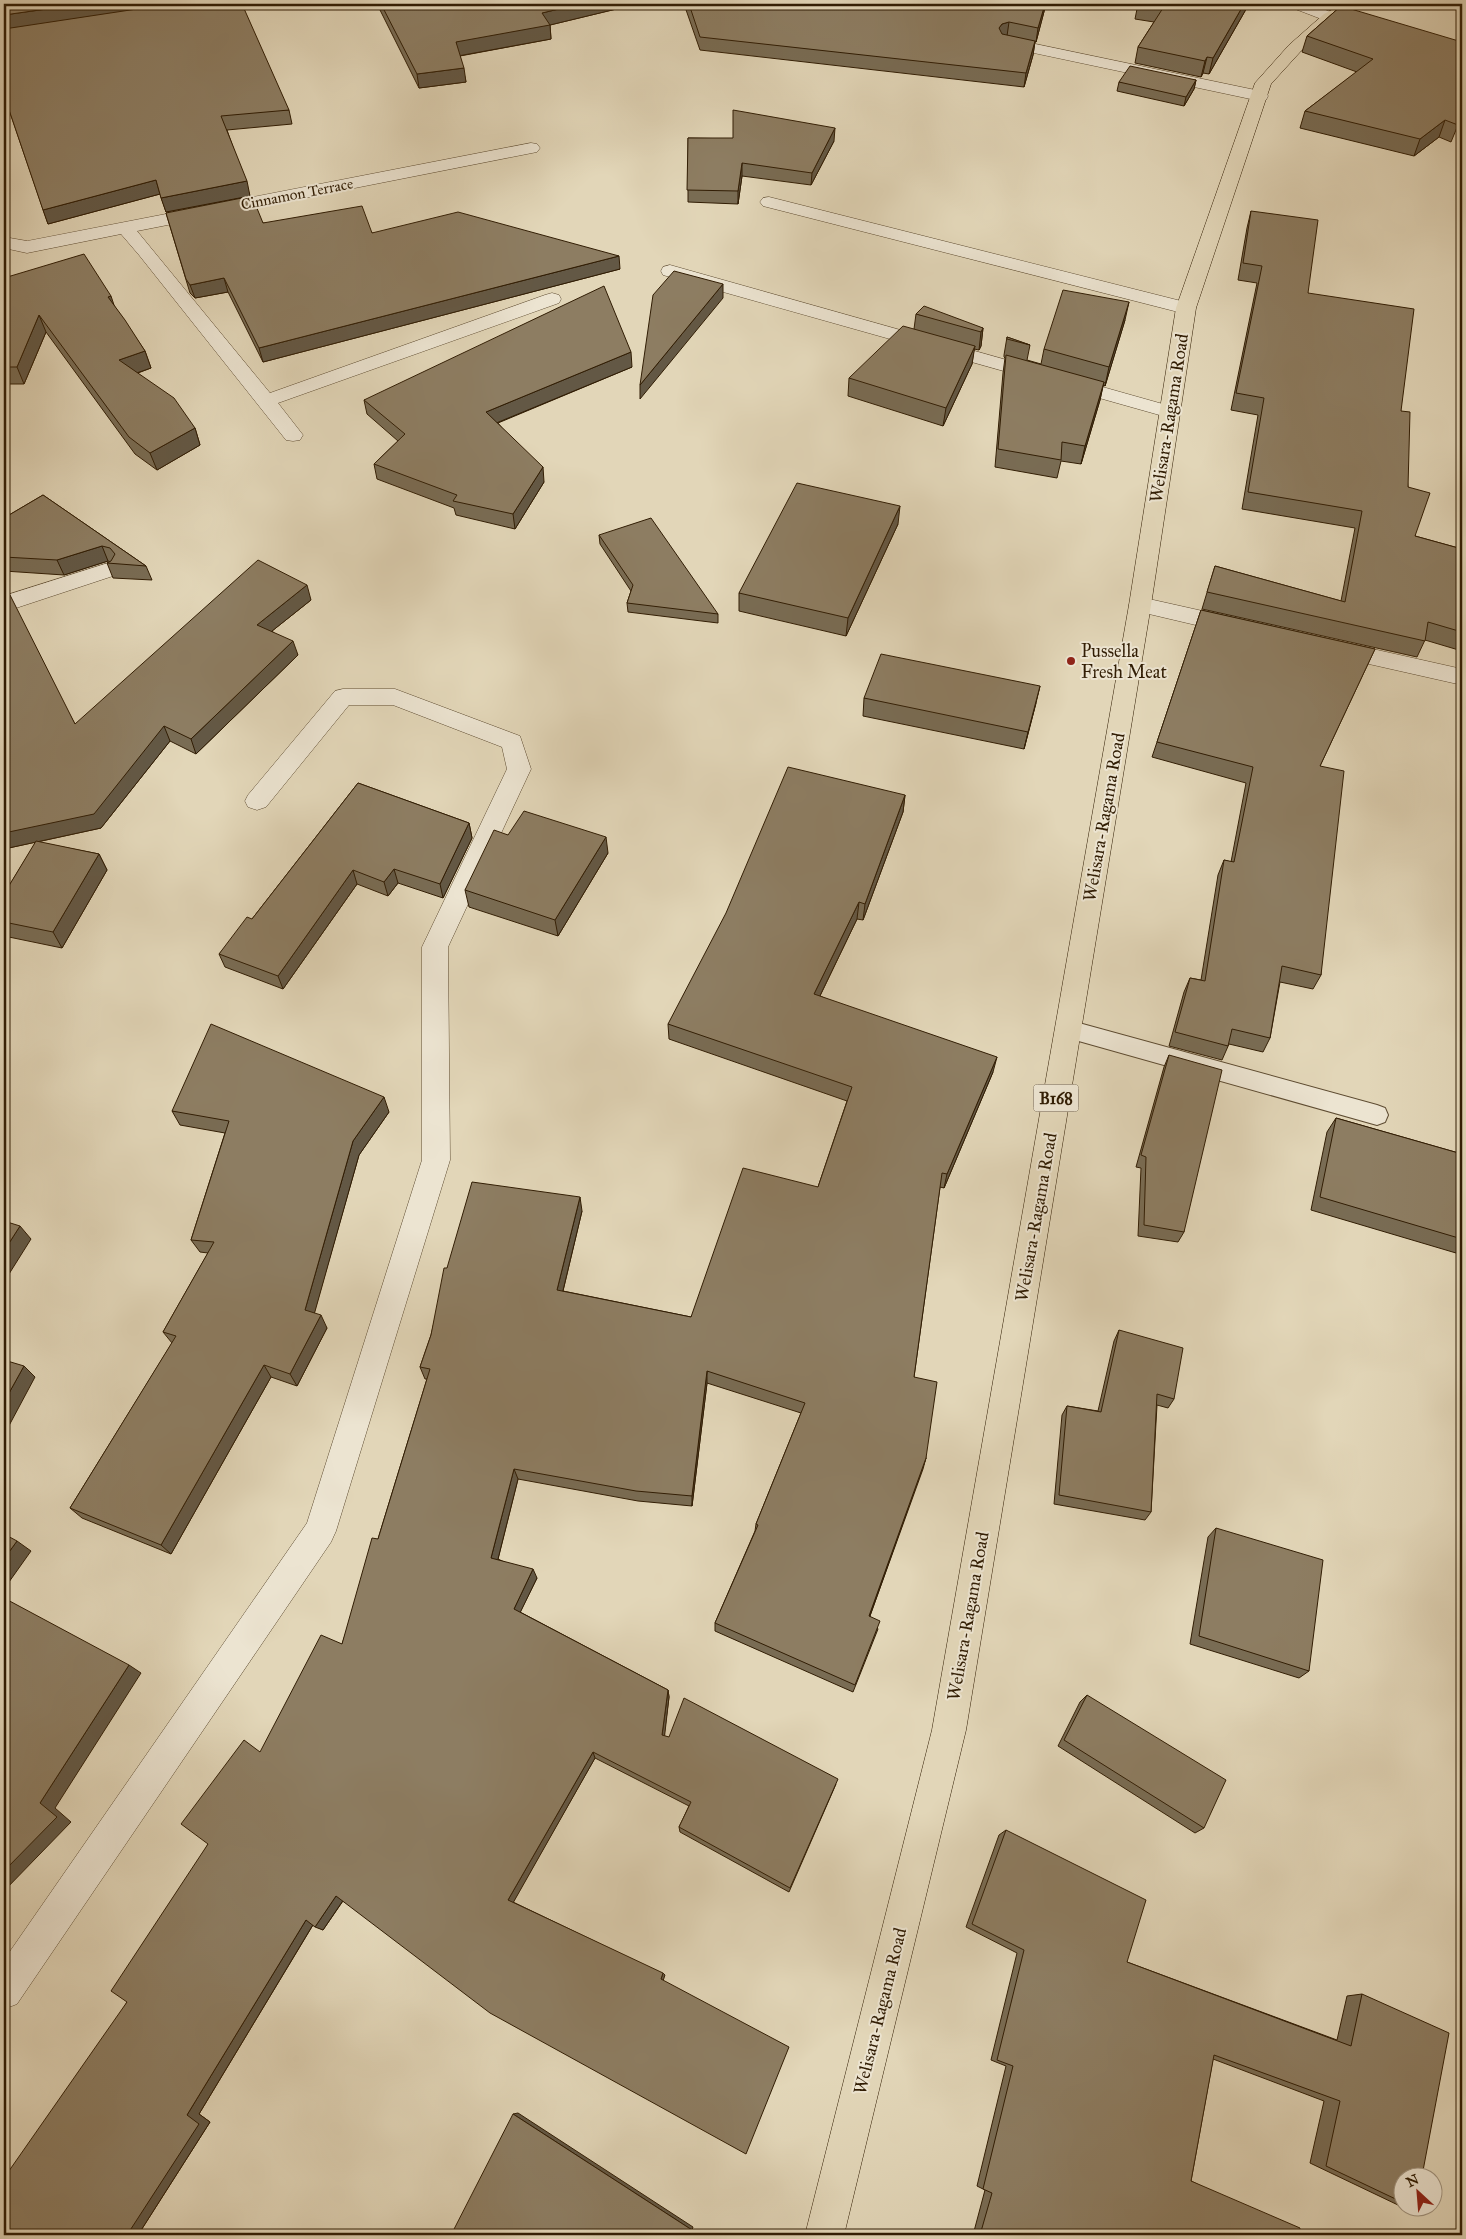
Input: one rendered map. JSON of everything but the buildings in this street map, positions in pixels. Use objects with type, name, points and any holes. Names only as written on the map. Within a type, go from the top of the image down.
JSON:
[{"type":"main road","name":"Welisara-Ragama Road","points":[[824,2235],[949,1730],[1140,605],[1186,308],[1263,83],[1295,48],[1330,17],[1355,4]]},
{"type":"street","points":[[1296,4],[1330,17]]},
{"type":"street","points":[[1007,43],[1260,96]]},
{"type":"street","name":"Cinnamon Terrace","points":[[4,243],[27,247],[531,148]]},
{"type":"street","points":[[769,202],[1186,308]]},
{"type":"street","points":[[125,228],[146,251],[293,435]]},
{"type":"street","points":[[670,271],[1170,412]]},
{"type":"street","points":[[265,401],[552,299]]},
{"type":"street","points":[[4,604],[108,570]]},
{"type":"street","points":[[1140,605],[1254,631]]},
{"type":"street","points":[[1321,645],[1462,677]]},
{"type":"street","points":[[4,1991],[320,1531],[436,1160],[435,947],[519,769],[512,742],[395,697],[343,697],[257,801]]},
{"type":"lane","points":[[1068,1029],[1377,1115]]},
{"type":"place","name":"Pussella Fresh Meat","points":[[1071,661]]}]
